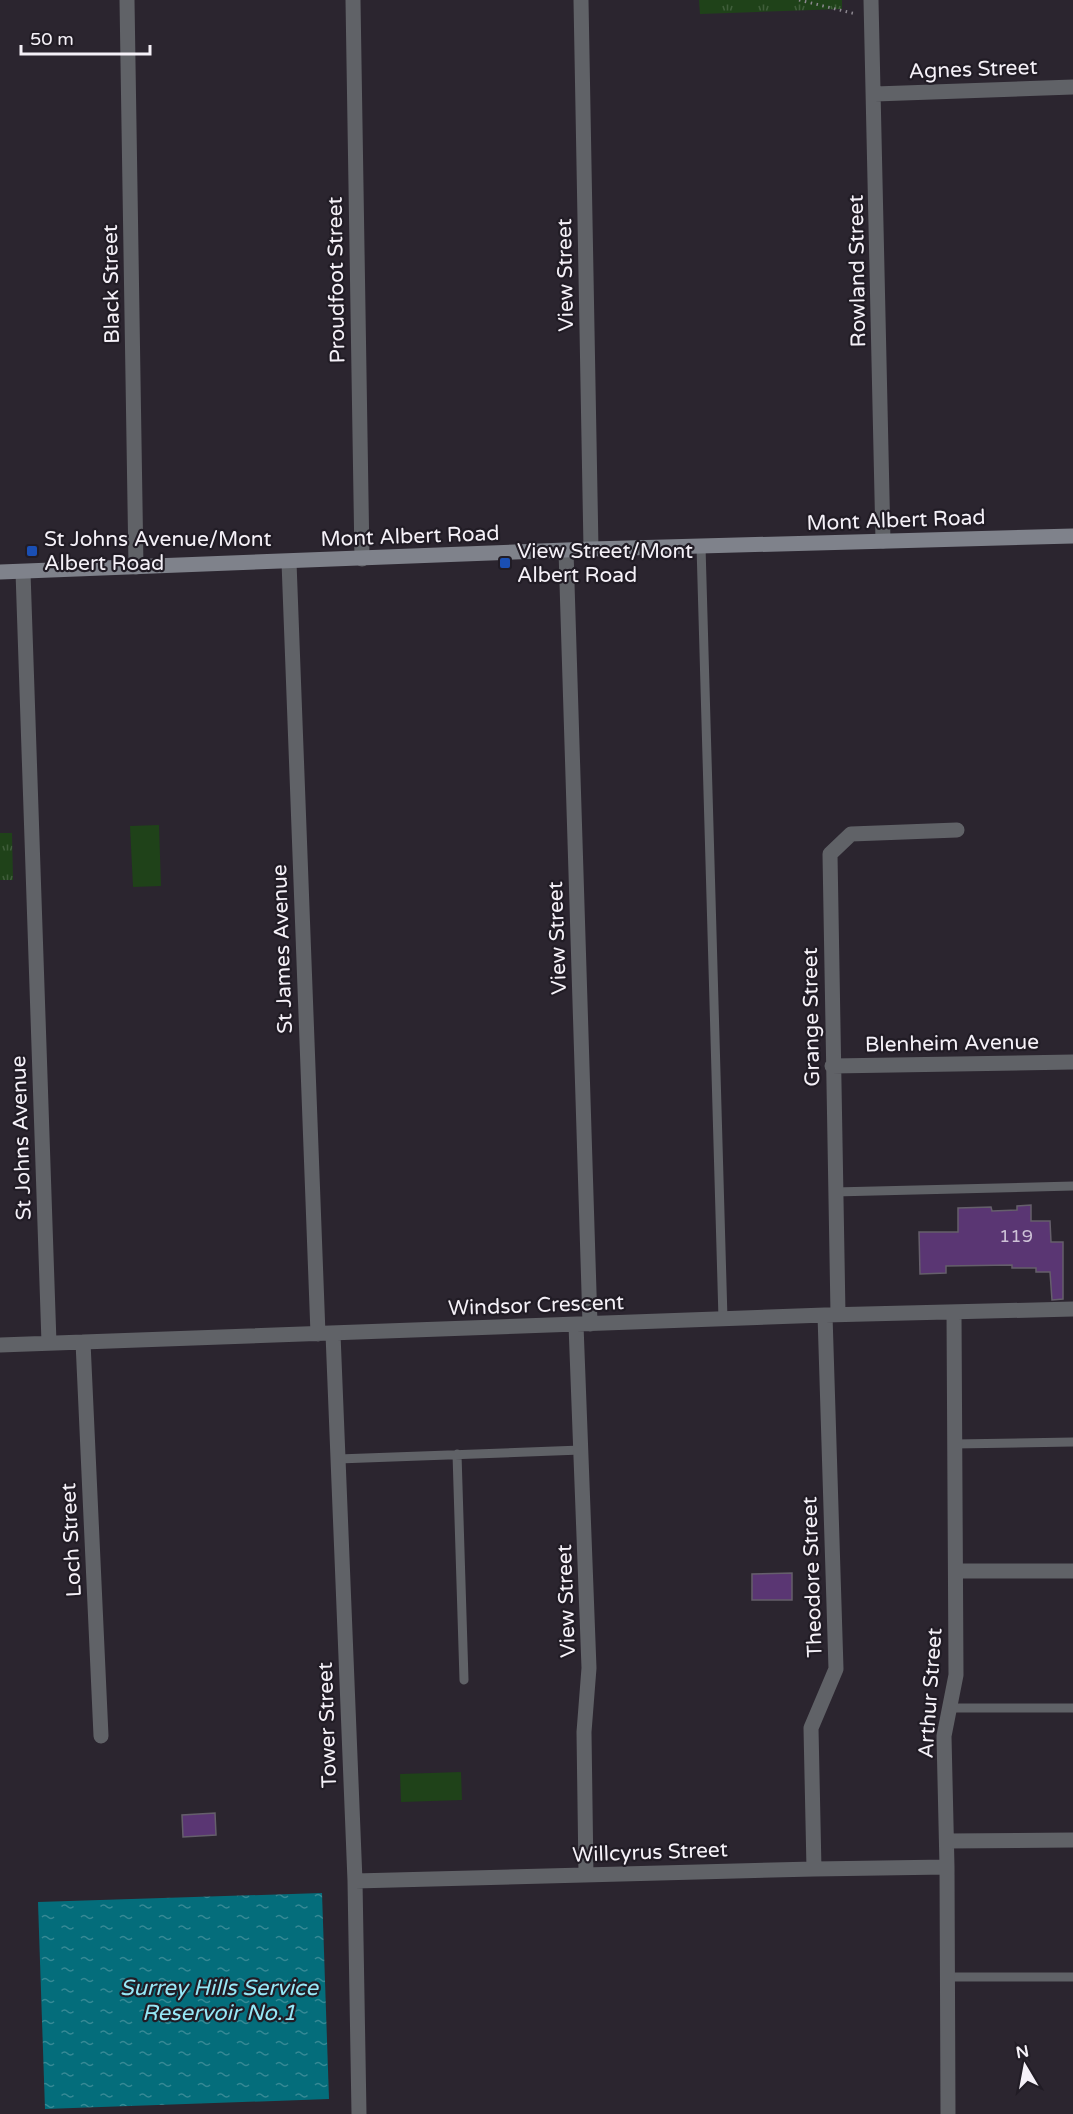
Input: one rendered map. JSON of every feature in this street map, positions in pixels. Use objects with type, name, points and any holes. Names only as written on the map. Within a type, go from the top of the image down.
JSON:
[{"type":"main road","name":"Mont Albert Road","points":[[0,572],[591,549],[1073,536]]},
{"type":"street","name":"Black Street","points":[[127,0],[136,567]]},
{"type":"street","name":"Proudfoot Street","points":[[353,0],[362,559]]},
{"type":"street","name":"View Street","points":[[581,0],[591,549]]},
{"type":"street","name":"Rowland Street","points":[[871,0],[883,541]]},
{"type":"street","name":"Agnes Street","points":[[874,94],[1073,87]]},
{"type":"street","name":"View Street","points":[[566,551],[583,1325],[581,1450],[589,1668],[584,1732],[585,1875]]},
{"type":"street","name":"St James Avenue","points":[[289,562],[325,1334]]},
{"type":"street","name":"St Johns Avenue","points":[[23,572],[49,1343]]},
{"type":"street","name":"Grange Street","points":[[831,1315],[834,1192],[830,854],[851,834],[957,830]]},
{"type":"street","name":"Blenheim Avenue","points":[[832,1066],[1073,1062]]},
{"type":"street","name":"Windsor Crescent","points":[[0,1345],[831,1315],[1073,1309]]},
{"type":"street","name":"Arthur Street","points":[[948,2114],[947,1841],[944,1736],[956,1675],[954,1312]]},
{"type":"street","name":"Theodore Street","points":[[814,1869],[811,1728],[836,1669],[831,1315]]},
{"type":"street","name":"Tower Street","points":[[325,1334],[338,1459],[355,1881],[359,2114]]},
{"type":"street","name":"Loch Street","points":[[83,1342],[101,1737]]},
{"type":"street","points":[[956,1571],[1073,1571]]},
{"type":"street","points":[[947,1841],[1073,1840]]},
{"type":"street","name":"Willcyrus Street","points":[[355,1881],[947,1867]]},
{"type":"lane","points":[[701,546],[723,1319]]},
{"type":"lane","points":[[834,1192],[1073,1186]]},
{"type":"lane","points":[[954,1444],[1073,1442]]},
{"type":"lane","points":[[338,1459],[581,1450]]},
{"type":"lane","points":[[457,1454],[464,1680]]},
{"type":"lane","points":[[950,1708],[1073,1708]]},
{"type":"lane","points":[[948,1977],[1073,1977]]},
{"type":"path","points":[[799,0],[872,18]]},
{"type":"green space","points":[[699,0],[842,0],[842,9],[700,14]]},
{"type":"green space","points":[[159,825],[161,886],[133,887],[130,826]]},
{"type":"green space","points":[[0,833],[12,833],[13,880],[0,880]]},
{"type":"green space","points":[[461,1772],[462,1800],[401,1802],[400,1774]]},
{"type":"water","name":"Surrey Hills Service Reservoir No.1","points":[[322,1893],[329,2099],[45,2109],[38,1902]]},
{"type":"building","points":[[1031,1205],[1031,1221],[1050,1221],[1051,1242],[1063,1242],[1063,1299],[1052,1300],[1050,1272],[1036,1272],[1036,1268],[1012,1268],[1012,1265],[946,1266],[946,1273],[920,1274],[919,1232],[958,1232],[958,1208],[991,1207],[992,1211],[1017,1210],[1017,1206]]},
{"type":"building","points":[[792,1573],[792,1600],[752,1600],[752,1574]]},
{"type":"building","points":[[215,1813],[216,1835],[183,1837],[182,1815]]},
{"type":"place","name":"St Johns Avenue/Mont Albert Road","points":[[32,551]]},
{"type":"place","name":"View Street/Mont Albert Road","points":[[505,563]]}]
